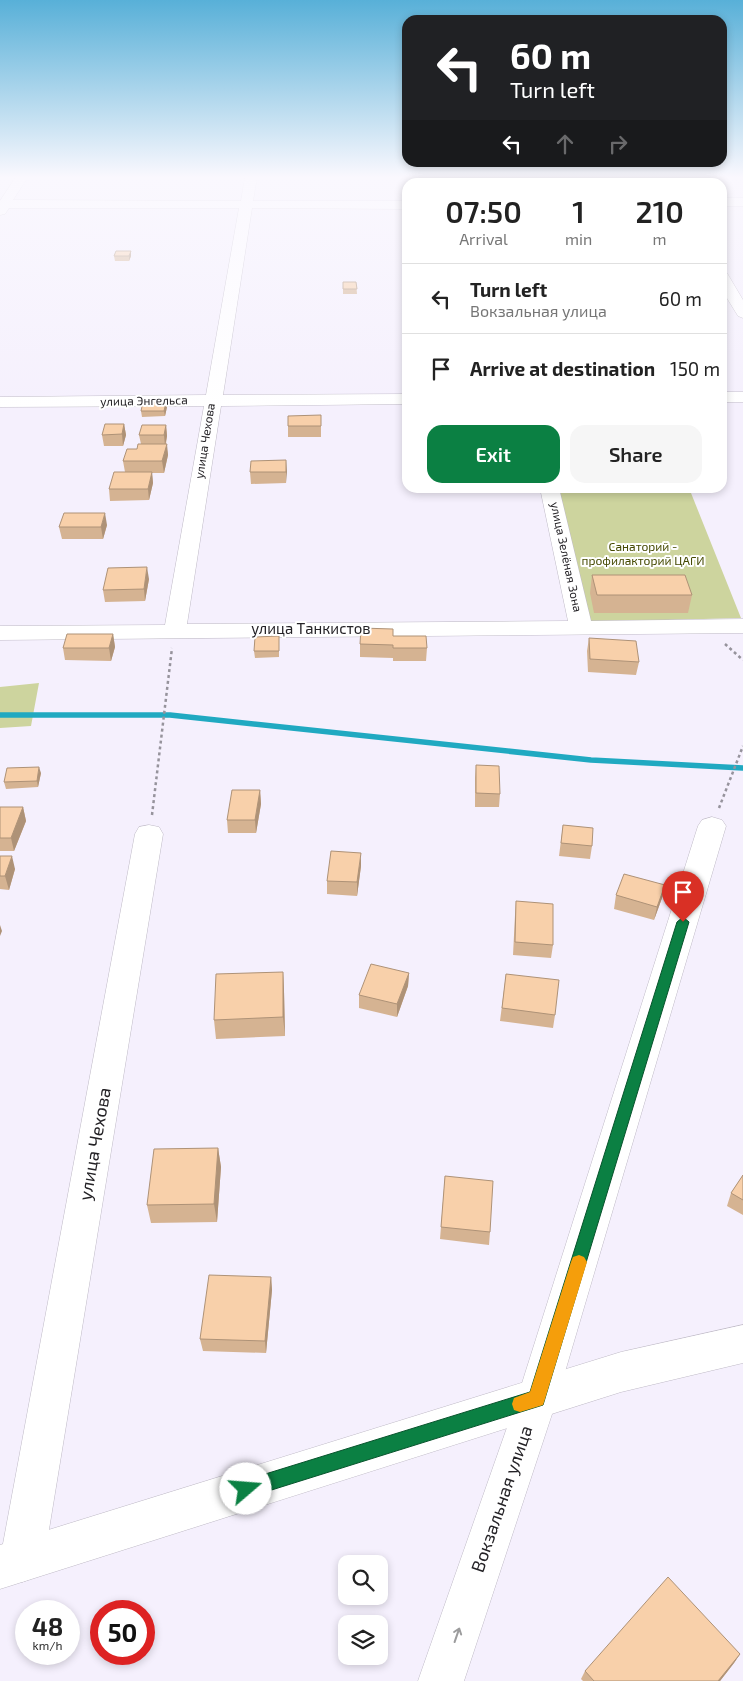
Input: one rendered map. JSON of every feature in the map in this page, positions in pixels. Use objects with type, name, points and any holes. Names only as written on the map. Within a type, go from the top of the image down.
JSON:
[{"type":"street","name":"улица Чехова","points":[[175,630],[212,400],[238,255]]},
{"type":"street","points":[[727,285],[743,313]]},
{"type":"street","points":[[727,397],[743,397]]},
{"type":"street","name":"улица Энгельса","points":[[0,402],[402,399]]},
{"type":"street","name":"улица Зелёная Зона","points":[[552,493],[580,584],[582,628]]},
{"type":"street","name":"улица Танкистов","points":[[0,632],[743,626]]},
{"type":"street","name":"Вокзальная улица","points":[[441,1681],[537,1399],[712,826]]},
{"type":"street","name":"улица Чехова","points":[[11,1564],[149,834]]},
{"type":"street","points":[[11,1564],[621,1372],[743,1344]]},
{"type":"path","points":[[149,834],[175,630]]},
{"type":"path","points":[[712,826],[743,746]]},
{"type":"green space","name":"Санаторий - профилакторий ЦАГИ","points":[[559,493],[691,493],[741,618],[589,622]]},
{"type":"green space","points":[[39,683],[31,726],[0,728],[0,687]]},
{"type":"building","points":[[343,282],[356,282],[357,289],[343,289]]},
{"type":"building","points":[[143,402],[166,402],[164,411],[141,411]]},
{"type":"building","points":[[321,415],[321,426],[288,426],[288,416]]},
{"type":"building","points":[[105,424],[124,424],[122,434],[102,435]]},
{"type":"building","points":[[142,425],[166,425],[164,435],[139,435]]},
{"type":"building","points":[[138,444],[167,444],[162,461],[123,461],[127,449],[137,449]]},
{"type":"building","points":[[286,460],[286,472],[250,472],[251,461]]},
{"type":"building","points":[[114,472],[152,472],[148,489],[109,489]]},
{"type":"building","points":[[64,513],[105,513],[101,527],[59,527]]},
{"type":"building","points":[[147,567],[144,589],[103,590],[108,568]]},
{"type":"building","points":[[592,575],[685,575],[692,595],[597,595]]},
{"type":"building","points":[[361,628],[393,629],[393,636],[426,636],[427,648],[393,648],[393,645],[360,644]]},
{"type":"building","points":[[67,634],[113,634],[109,648],[63,648]]},
{"type":"building","points":[[279,636],[279,651],[254,651],[255,637]]},
{"type":"building","points":[[589,638],[636,641],[639,662],[590,659]]},
{"type":"building","points":[[476,765],[499,766],[500,794],[476,793]]},
{"type":"building","points":[[39,767],[37,781],[4,782],[7,768]]},
{"type":"building","points":[[232,790],[260,790],[255,820],[227,820]]},
{"type":"building","points":[[0,807],[23,807],[11,838],[0,838]]},
{"type":"building","points":[[563,825],[593,828],[592,846],[561,843]]},
{"type":"building","points":[[331,851],[361,853],[357,882],[327,881]]},
{"type":"building","points":[[0,856],[12,856],[5,876],[0,876]]},
{"type":"building","points":[[624,874],[665,885],[657,907],[616,895]]},
{"type":"building","points":[[516,901],[553,904],[553,945],[515,942]]},
{"type":"building","points":[[371,964],[409,973],[397,1004],[359,995]]},
{"type":"building","points":[[283,972],[283,1017],[214,1020],[216,974]]},
{"type":"building","points":[[506,974],[559,980],[555,1015],[502,1008]]},
{"type":"building","points":[[218,1148],[214,1204],[147,1205],[154,1149]]},
{"type":"building","points":[[743,1175],[743,1200],[731,1193]]},
{"type":"building","points":[[445,1176],[493,1181],[490,1232],[441,1227]]},
{"type":"building","points":[[209,1275],[271,1277],[265,1341],[200,1339]]},
{"type":"building","points":[[668,1577],[740,1654],[718,1681],[594,1681],[585,1671]]},
{"type":"waterway","points":[[0,715],[170,715],[591,760],[743,768]]},
{"type":"slow traffic","points":[[520,1404],[537,1399],[579,1262]]},
{"type":"route","points":[[246,1489],[537,1399],[683,922]]}]
